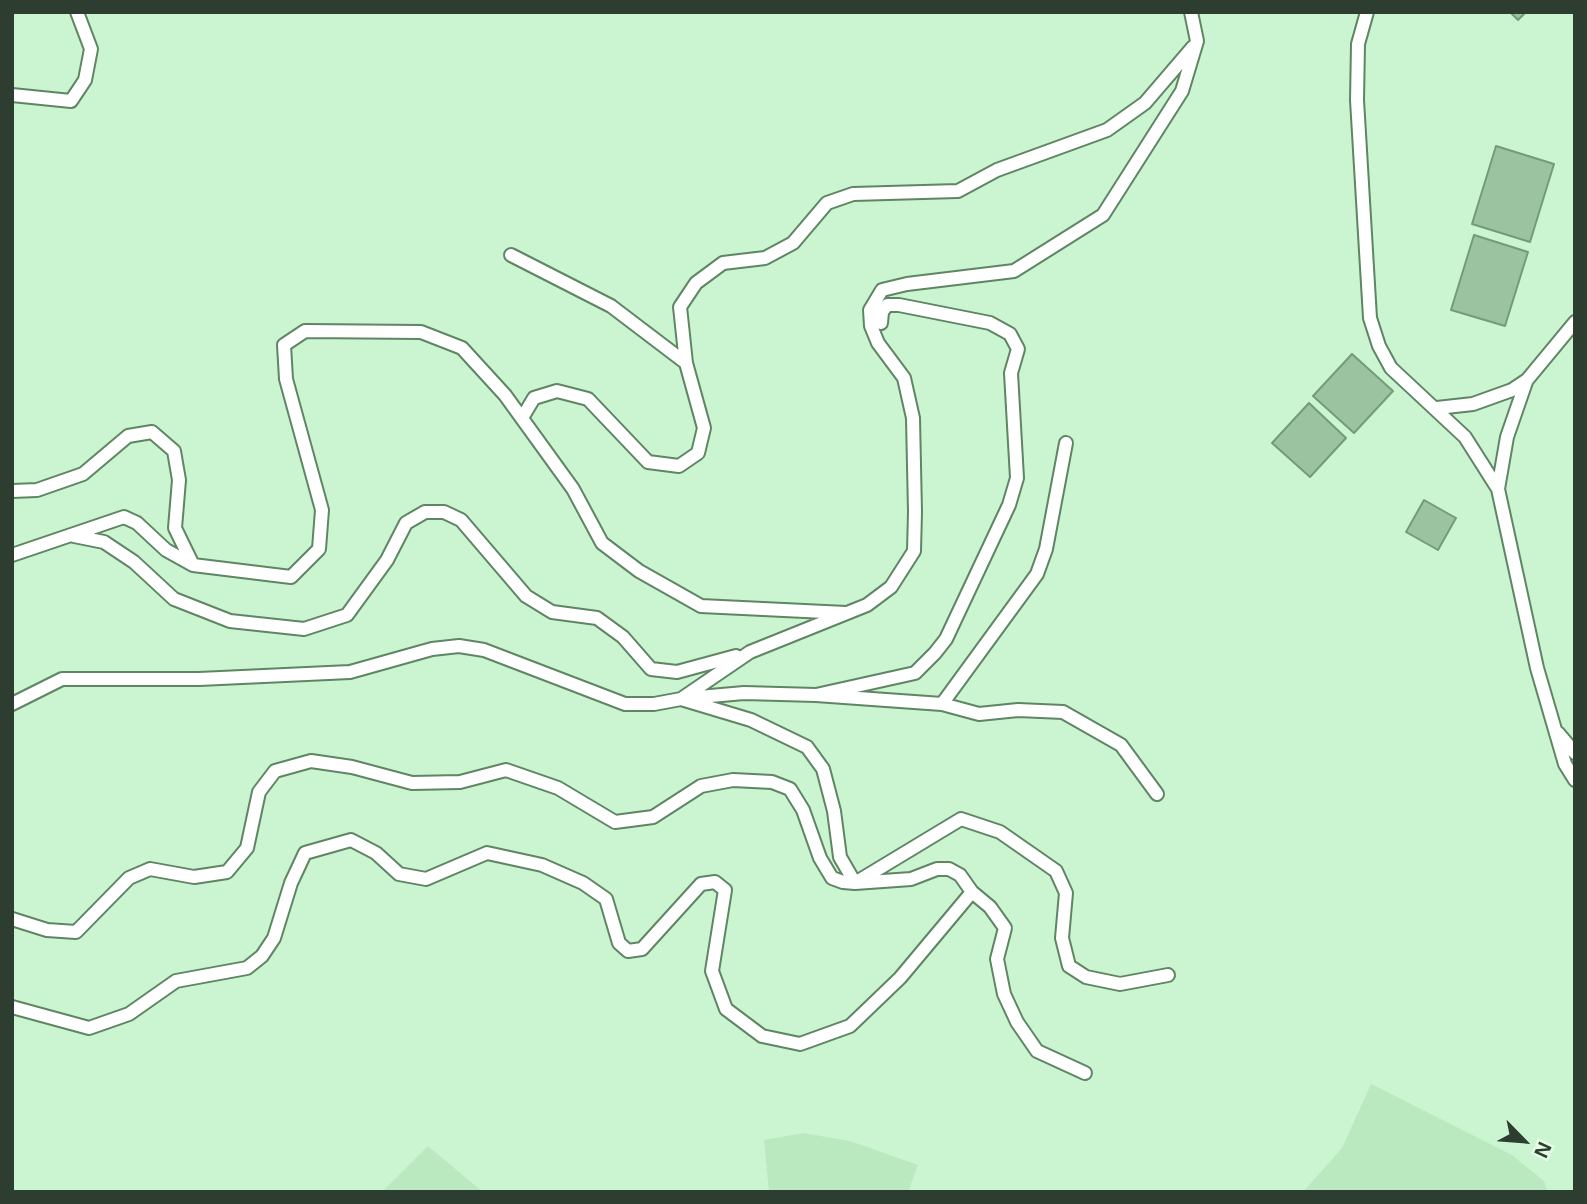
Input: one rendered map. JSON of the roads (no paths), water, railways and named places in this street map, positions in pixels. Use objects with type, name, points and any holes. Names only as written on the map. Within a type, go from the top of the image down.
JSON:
[{"type":"street","points":[[12,95],[71,101],[85,80],[91,50],[77,12]]},
{"type":"street","points":[[74,536],[104,542],[134,562],[174,599],[230,621],[304,629],[347,615],[387,560],[405,523],[425,512],[444,512],[460,520],[526,596],[552,612],[597,618],[623,637],[651,669],[677,672],[750,652],[848,613],[891,587],[914,551],[913,418],[904,378],[878,343],[871,326],[870,310],[882,290],[907,284],[1014,271],[1103,215],[1182,91],[1197,41],[1191,12]]},
{"type":"street","points":[[1367,12],[1358,44],[1357,100],[1370,318],[1379,346],[1391,368],[1415,393],[1437,408],[1465,436],[1498,489],[1537,668],[1565,764],[1575,780]]},
{"type":"street","points":[[522,418],[534,398],[556,391],[588,399],[648,462],[679,466],[698,453],[704,428],[686,363],[680,307],[696,284],[723,263],[765,258],[793,243],[828,203],[853,194],[958,191],[998,170],[1107,130],[1144,103],[1197,41]]},
{"type":"street","points":[[511,255],[611,306],[686,363]]},
{"type":"street","points":[[816,695],[915,673],[935,653],[946,639],[1009,505],[1017,478],[1011,373],[1018,349],[1010,334],[990,323],[899,305],[887,305],[881,313],[881,323]]},
{"type":"street","points":[[1437,408],[1473,404],[1512,390],[1527,380],[1575,322]]},
{"type":"street","points":[[12,555],[124,517],[137,523],[166,550],[193,565],[290,577],[319,549],[322,510],[286,379],[284,345],[305,331],[421,332],[462,348],[522,418],[573,489],[602,543],[639,570],[701,606],[848,613]]},
{"type":"street","points":[[1498,489],[1507,437],[1527,380]]},
{"type":"street","points":[[12,491],[37,490],[83,474],[128,436],[152,432],[174,450],[179,480],[175,528],[193,565]]},
{"type":"street","points":[[942,704],[1037,575],[1046,549],[1066,443]]},
{"type":"street","points":[[12,704],[62,678],[199,679],[350,672],[432,649],[459,646],[484,650],[625,704],[654,704],[744,693],[942,704],[979,714],[1018,710],[1063,712],[1121,745],[1157,794]]},
{"type":"street","points":[[681,699],[750,652]]},
{"type":"street","points":[[681,699],[751,720],[807,747],[823,769],[834,811],[841,857],[855,883]]},
{"type":"street","points":[[1556,730],[1575,753]]},
{"type":"street","points":[[12,919],[47,930],[76,932],[129,878],[150,869],[194,877],[227,872],[247,848],[259,792],[275,771],[311,761],[352,767],[412,783],[460,782],[506,770],[558,788],[615,822],[653,817],[701,786],[733,780],[772,782],[790,789],[832,878],[855,883],[911,879],[937,869],[948,869],[960,875],[972,892],[990,907],[1005,928],[997,959],[1004,994],[1017,1022],[1037,1051],[1085,1073]]},
{"type":"street","points":[[855,883],[961,819],[1000,832],[1056,871],[1066,893],[1062,938],[1069,966],[1086,977],[1120,984],[1168,975]]},
{"type":"street","points":[[12,1007],[89,1028],[129,1014],[176,981],[247,968],[262,956],[274,938],[291,884],[305,853],[351,840],[376,853],[399,874],[426,878],[487,853],[542,865],[583,883],[606,899],[619,943],[628,951],[642,949],[701,884],[715,882],[725,890],[712,971],[726,1009],[762,1036],[800,1044],[850,1026],[900,978],[972,892]]}]
